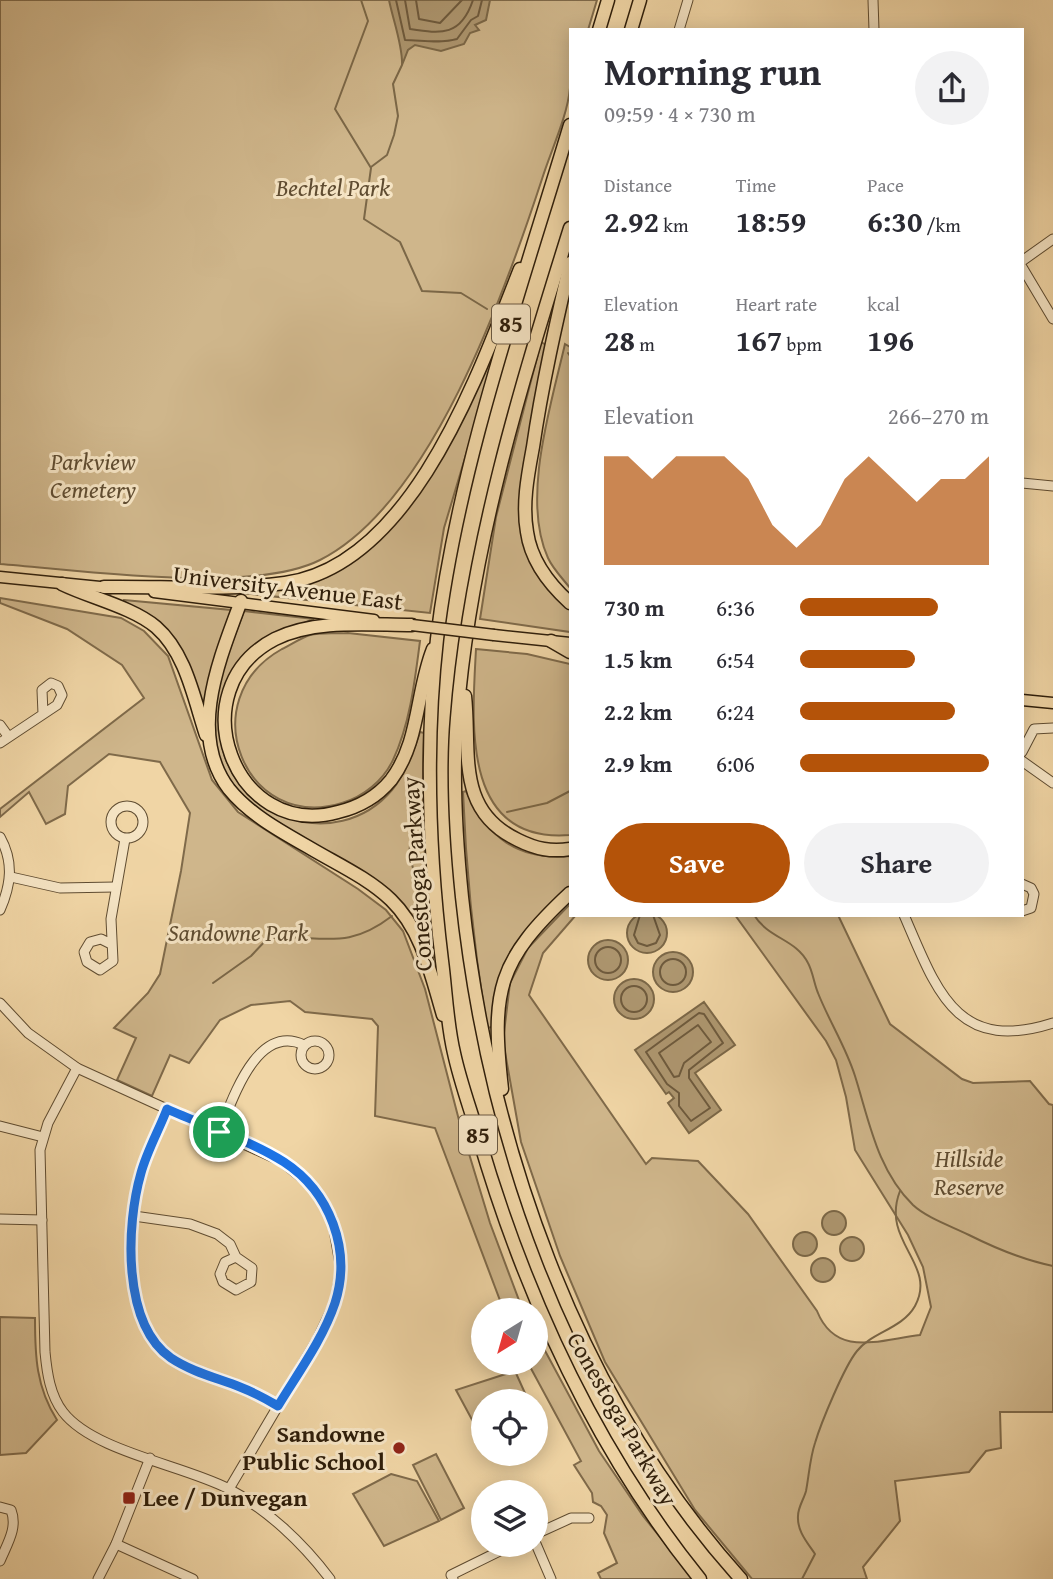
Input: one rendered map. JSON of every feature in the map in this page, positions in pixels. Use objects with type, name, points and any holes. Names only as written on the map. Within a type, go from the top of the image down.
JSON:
[{"type":"highway","points":[[600,28],[608,0]]},
{"type":"highway","points":[[632,28],[640,0]]},
{"type":"highway","name":"Conestoga Parkway","points":[[569,128],[475,448],[452,547],[437,639],[429,798],[433,889],[453,1051],[497,1199],[544,1324],[606,1443],[676,1549],[701,1579]]},
{"type":"highway","points":[[104,587],[286,583],[334,568],[362,548],[400,508],[441,446],[482,364],[547,201]]},
{"type":"highway","name":"Conestoga Parkway","points":[[569,231],[500,468],[477,572],[462,669],[457,719],[455,790],[471,979],[484,1051],[506,1128],[539,1233],[582,1336],[627,1421],[668,1485],[741,1579]]},
{"type":"highway","points":[[569,267],[543,377],[526,500],[527,532],[536,561],[553,588],[569,602]]},
{"type":"highway","points":[[62,584],[128,611],[156,627],[176,651],[229,789],[259,817],[360,877],[391,900],[415,932],[428,962],[453,1051]]},
{"type":"highway","points":[[209,741],[213,690],[240,601]]},
{"type":"highway","points":[[412,625],[315,627],[274,640],[245,665],[227,699],[223,720],[230,759],[250,787],[267,802],[286,812],[322,817],[355,808],[379,794],[405,756],[419,709],[427,665],[437,639]]},
{"type":"highway","points":[[551,641],[569,651]]},
{"type":"highway","points":[[462,669],[466,709],[465,750],[475,797],[488,819],[508,836],[534,849],[569,849]]},
{"type":"highway","points":[[506,1128],[496,1039],[506,972],[520,944],[569,894]]},
{"type":"main road","name":"University Avenue East","points":[[0,577],[240,601],[569,643]]},
{"type":"main road","points":[[1024,699],[1053,703]]},
{"type":"street","points":[[680,28],[688,0]]},
{"type":"street","points":[[873,0],[874,28]]},
{"type":"street","points":[[1024,260],[1053,239]]},
{"type":"street","points":[[1024,270],[1053,319]]},
{"type":"street","points":[[1024,483],[1053,486]]},
{"type":"street","points":[[0,743],[43,714]]},
{"type":"street","points":[[0,725],[8,736]]},
{"type":"street","points":[[1024,748],[1034,729],[1053,728]]},
{"type":"street","points":[[1024,762],[1053,783]]},
{"type":"street","points":[[0,838],[9,860],[10,877],[0,910]]},
{"type":"street","points":[[111,944],[115,887],[125,838]]},
{"type":"street","points":[[10,877],[60,888],[115,887]]},
{"type":"street","points":[[1024,885],[1031,888],[1034,901],[1031,908],[1024,910]]},
{"type":"street","points":[[905,917],[943,998],[964,1018],[1001,1034],[1024,1032],[1053,1023]]},
{"type":"street","points":[[0,1003],[36,1039],[77,1068],[281,1161],[298,1172],[324,1202],[338,1239],[341,1270],[335,1302],[229,1489]]},
{"type":"street","points":[[219,1132],[242,1077],[262,1052],[280,1042],[295,1041],[304,1045]]},
{"type":"street","points":[[77,1068],[43,1137],[39,1164],[45,1352],[51,1390],[64,1413],[88,1433],[229,1489],[287,1531],[330,1579]]},
{"type":"street","points":[[167,1109],[141,1173],[134,1216],[136,1302],[149,1336],[159,1349],[182,1365],[243,1388],[278,1406]]},
{"type":"street","points":[[0,1126],[43,1137]]},
{"type":"street","points":[[134,1216],[190,1224],[217,1234],[229,1244],[236,1257]]},
{"type":"street","points":[[0,1219],[42,1220]]},
{"type":"street","points":[[98,1579],[116,1544],[150,1458]]},
{"type":"street","points":[[0,1507],[11,1510],[14,1528],[0,1561]]},
{"type":"street","points":[[548,1529],[571,1518],[589,1518]]},
{"type":"street","points":[[116,1544],[193,1579]]},
{"type":"street","points":[[453,1579],[451,1575],[488,1557]]},
{"type":"street","points":[[542,1557],[551,1579]]},
{"type":"green space","name":"Bechtel Park","points":[[0,0],[597,0],[589,28],[569,28],[569,93],[562,122],[485,334],[459,391],[429,445],[396,493],[360,532],[320,560],[290,570],[252,576],[210,578],[118,575],[0,564]]},
{"type":"green space","points":[[541,342],[546,345],[523,531],[561,602],[569,609],[569,632],[480,619],[496,517]]},
{"type":"green space","points":[[565,344],[569,346],[569,587],[548,558],[540,534],[538,480],[546,423]]},
{"type":"green space","points":[[492,350],[497,351],[444,528],[430,613],[241,593],[298,585],[397,516]]},
{"type":"green space","name":"Sandowne Park","points":[[0,598],[121,618],[144,631],[168,656],[212,780],[238,812],[358,889],[386,910],[403,931],[425,989],[460,1124],[490,1223],[518,1298],[499,1298],[435,1128],[375,1116],[378,1026],[372,1019],[305,1012],[290,1001],[251,1005],[220,1020],[189,1063],[170,1055],[152,1096],[117,1080],[136,1038],[114,1028],[148,993],[160,974],[190,813],[160,762],[109,754],[68,786],[65,814],[46,824],[29,792],[0,817],[0,809],[144,698],[122,665],[67,629],[0,603]]},
{"type":"green space","points":[[124,600],[231,610],[214,660],[203,707],[178,645],[125,605]]},
{"type":"green space","points":[[244,611],[314,619],[283,633],[269,643],[229,685],[222,702],[220,734],[227,763],[242,787],[263,806],[288,818],[315,823],[343,821],[369,810],[397,783],[409,762],[420,732],[424,733],[424,845],[434,957],[430,958],[404,907],[265,816],[235,789],[220,769],[213,751],[213,711],[223,669]]},
{"type":"green space","points":[[348,633],[420,641],[411,702],[399,746],[389,768],[378,781],[350,800],[308,807],[279,799],[256,781],[242,756],[235,728],[239,699],[254,671],[282,649],[310,635]]},
{"type":"green space","points":[[476,649],[527,654],[569,664],[569,835],[535,833],[509,820],[491,800],[481,773],[475,743]]},
{"type":"green space","points":[[466,791],[484,821],[506,843],[534,854],[569,856],[569,891],[537,921],[514,949],[499,982],[492,1027],[487,1028],[468,881],[463,792]]},
{"type":"green space","name":"Hillside Reserve","points":[[569,905],[569,917],[574,917],[543,953],[529,995],[646,1164],[652,1158],[698,1161],[748,1214],[825,1326],[847,1341],[874,1342],[920,1335],[931,1307],[923,1267],[908,1235],[855,1150],[846,1097],[836,1060],[826,1041],[736,917],[839,917],[890,1024],[962,1079],[973,1083],[1030,1081],[1049,1104],[1053,1105],[1053,1412],[1000,1412],[1001,1448],[986,1451],[969,1472],[895,1481],[900,1521],[863,1567],[867,1579],[752,1579],[695,1510],[605,1362],[560,1256],[521,1142],[503,1041],[510,983],[528,948]]},
{"type":"green space","points":[[0,1317],[35,1318],[38,1371],[50,1408],[57,1420],[26,1453],[0,1455]]},
{"type":"green space","points":[[548,1356],[599,1451],[643,1516],[694,1579],[601,1579],[598,1573],[617,1563],[604,1533],[607,1515],[601,1506],[593,1502],[592,1493],[574,1465],[581,1461],[548,1400],[548,1389],[542,1389],[535,1376],[548,1376]]},
{"type":"green space","points":[[499,1376],[517,1376],[523,1389],[471,1389],[471,1418],[456,1390]]},
{"type":"green space","points":[[436,1454],[464,1508],[441,1520],[413,1465]]},
{"type":"green space","points":[[391,1474],[417,1481],[439,1521],[384,1546],[353,1494]]},
{"type":"water","points":[[389,0],[490,0],[486,20],[475,25],[479,30],[470,33],[464,44],[441,51],[415,45],[408,50],[402,65]]},
{"type":"water","points":[[636,917],[658,917],[665,925],[665,941],[655,951],[639,951],[629,941],[629,925]]},
{"type":"water","points":[[608,940],[616,941],[622,946],[627,952],[627,968],[622,974],[616,979],[608,980],[600,979],[594,974],[589,968],[588,960],[589,952],[594,946],[600,941]]},
{"type":"water","points":[[673,952],[681,953],[687,958],[692,964],[692,980],[687,986],[681,991],[673,992],[665,991],[659,986],[654,980],[653,972],[654,964],[659,958],[665,953]]},
{"type":"water","points":[[634,979],[642,980],[648,985],[653,991],[653,1007],[648,1013],[642,1018],[634,1019],[626,1018],[620,1013],[615,1007],[614,999],[615,991],[620,985],[626,980]]},
{"type":"water","points":[[704,1002],[735,1045],[695,1073],[721,1110],[689,1133],[668,1103],[674,1098],[669,1092],[666,1094],[635,1050]]},
{"type":"water","points":[[834,1211],[843,1214],[846,1223],[843,1232],[834,1235],[825,1232],[822,1223],[825,1214]]},
{"type":"water","points":[[805,1232],[814,1235],[817,1244],[814,1253],[805,1256],[796,1253],[793,1244],[796,1235]]},
{"type":"water","points":[[852,1237],[861,1240],[864,1249],[861,1258],[852,1261],[843,1258],[840,1249],[843,1240]]},
{"type":"water","points":[[823,1258],[832,1261],[835,1270],[832,1279],[823,1282],[814,1279],[811,1270],[814,1261]]},
{"type":"waterway","points":[[361,0],[368,21],[335,109],[371,168],[364,219],[400,242],[422,291],[461,293],[487,309]]},
{"type":"waterway","points":[[371,167],[387,155],[394,135],[398,116],[393,84],[402,65]]},
{"type":"waterway","points":[[507,812],[547,803],[569,792]]},
{"type":"waterway","points":[[415,833],[411,839],[410,854],[421,892],[415,900]]},
{"type":"waterway","points":[[213,983],[251,956],[268,938],[346,938],[375,927],[392,916]]},
{"type":"waterway","points":[[756,917],[767,929],[797,949],[808,963],[822,1003],[851,1065],[876,1144],[901,1191],[919,1210],[939,1221],[1010,1253],[1053,1266]]},
{"type":"waterway","points":[[802,1579],[815,1554],[801,1531],[798,1513],[806,1491],[813,1449],[827,1409],[857,1351],[871,1339],[903,1320],[915,1306],[920,1291],[920,1277],[897,1225],[896,1209],[900,1191]]},
{"type":"place","name":"Sandowne Public School","points":[[399,1448]]},
{"type":"place","name":"Lee / Dunvegan","points":[[129,1498]]},
{"type":"route","points":[[167,1109],[219,1132],[281,1161],[298,1172],[324,1202],[338,1239],[341,1270],[335,1302],[317,1340],[278,1406],[243,1388],[182,1365],[159,1349],[141,1321],[136,1302],[132,1244],[137,1191],[146,1158],[167,1109]]},
{"type":"park label","name":"Parkview Cemetery","points":[[93,476]]}]
